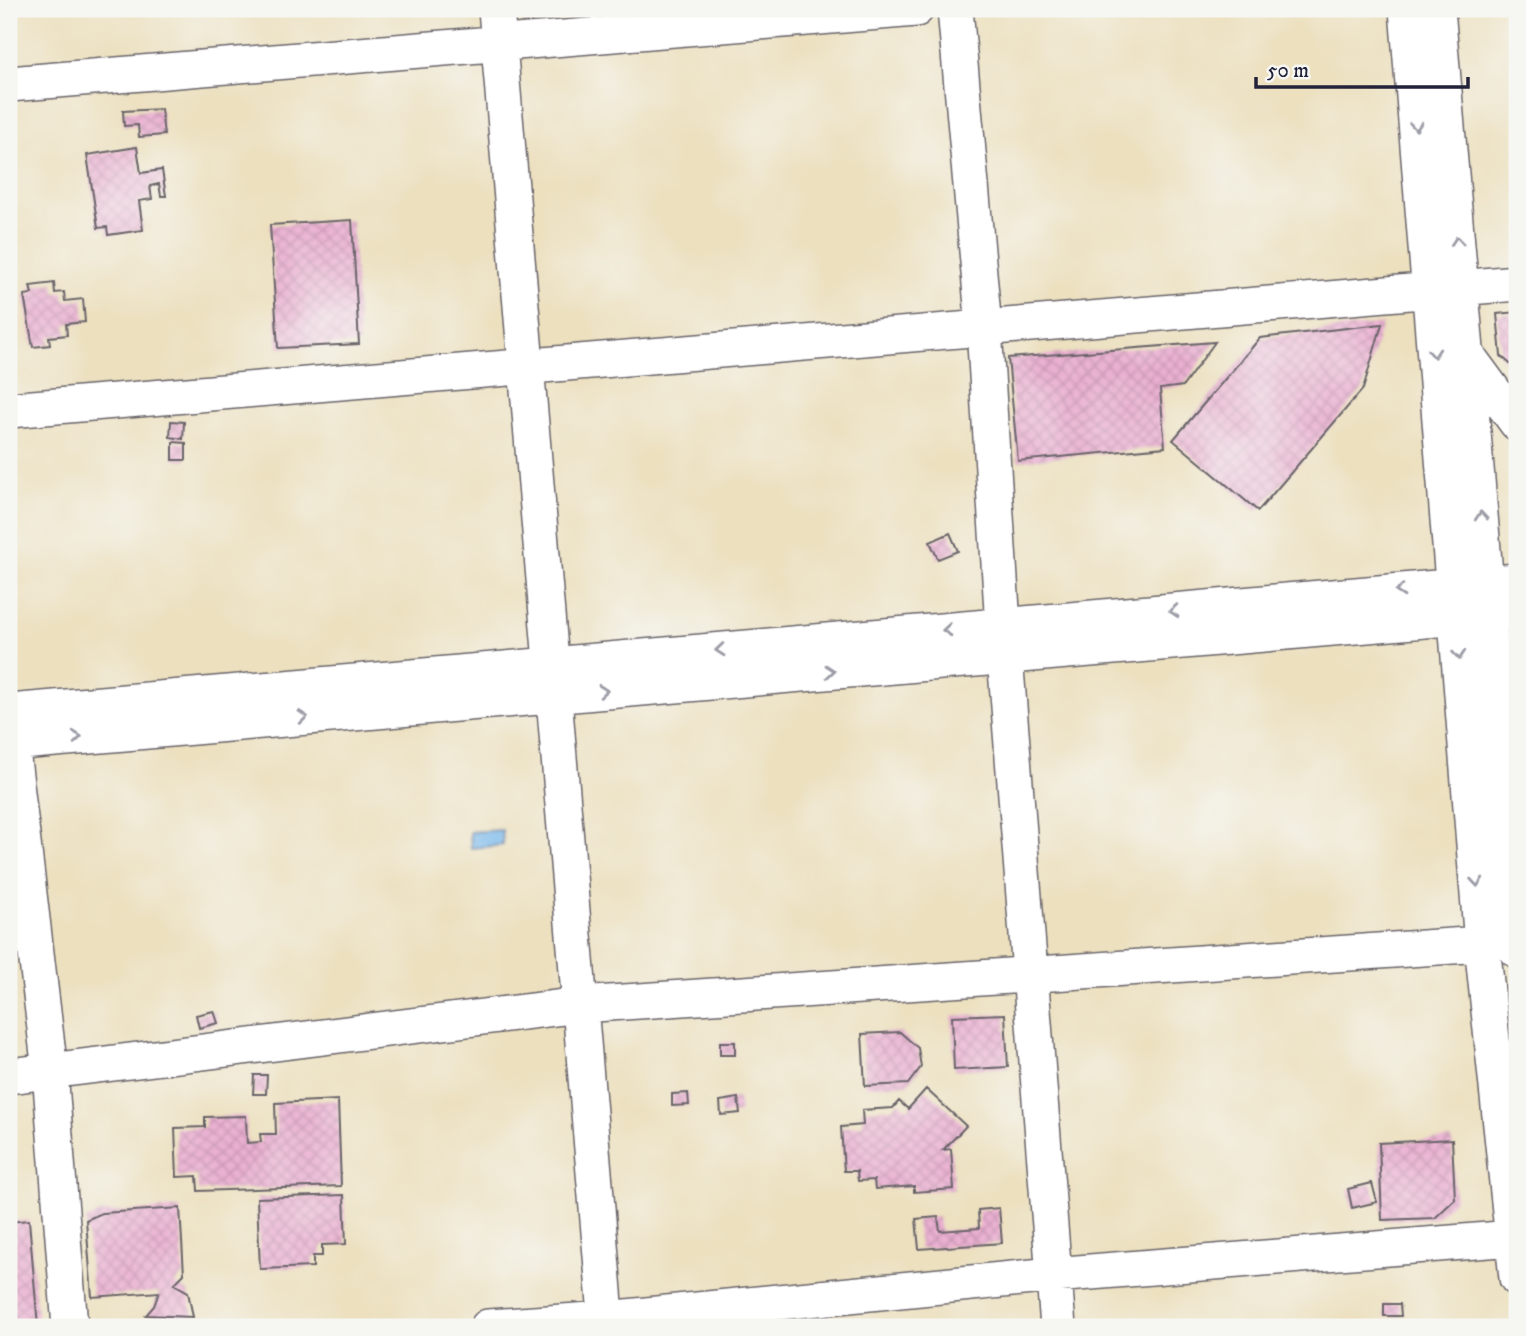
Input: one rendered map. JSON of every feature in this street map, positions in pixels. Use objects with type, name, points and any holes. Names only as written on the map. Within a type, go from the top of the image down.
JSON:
[{"type":"street","points":[[496,9],[607,1323]]},
{"type":"street","points":[[9,84],[916,9]]},
{"type":"street","points":[[956,9],[984,328],[1004,641],[1058,1327]]},
{"type":"street","points":[[1408,9],[1487,599],[1482,944],[1517,1278]]},
{"type":"street","points":[[9,1076],[580,1005],[1030,973],[1517,943],[1467,355],[1445,289],[1437,9]]},
{"type":"street","points":[[9,410],[1517,283]]},
{"type":"street","points":[[1467,355],[1517,423]]},
{"type":"street","points":[[10,727],[1487,599]]},
{"type":"street","points":[[9,705],[50,1071],[70,1327]]},
{"type":"street","points":[[488,1327],[607,1323],[1052,1275],[1513,1238]]},
{"type":"water","points":[[502,830],[503,845],[471,848],[470,832]]},
{"type":"building","points":[[161,109],[164,135],[139,137],[138,125],[124,126],[123,111]]},
{"type":"building","points":[[137,147],[141,173],[162,170],[166,196],[161,196],[159,184],[150,186],[152,199],[139,201],[143,230],[108,235],[107,227],[98,228],[87,155]]},
{"type":"building","points":[[352,220],[359,344],[278,348],[270,225]]},
{"type":"building","points":[[54,283],[55,293],[64,292],[65,301],[83,299],[85,322],[66,324],[67,335],[49,337],[50,345],[33,347],[24,295],[32,294],[30,286]]},
{"type":"building","points":[[1517,312],[1517,370],[1501,356],[1497,314]]},
{"type":"building","points":[[1382,324],[1363,389],[1258,511],[1173,440],[1260,338]]},
{"type":"building","points":[[1215,342],[1183,386],[1160,389],[1165,447],[1018,461],[1008,358]]},
{"type":"building","points":[[171,421],[184,422],[183,439],[170,437]]},
{"type":"building","points":[[173,442],[186,443],[186,460],[173,460]]},
{"type":"building","points":[[950,533],[958,551],[938,559],[930,542]]},
{"type":"building","points":[[214,1011],[218,1023],[199,1028],[196,1015]]},
{"type":"building","points":[[1005,1014],[1008,1067],[954,1070],[952,1016]]},
{"type":"building","points":[[900,1032],[918,1048],[921,1067],[908,1084],[865,1086],[862,1034]]},
{"type":"building","points":[[720,1042],[735,1042],[735,1055],[720,1055]]},
{"type":"building","points":[[254,1075],[267,1075],[266,1094],[253,1094]]},
{"type":"building","points":[[926,1089],[966,1126],[943,1150],[951,1149],[954,1189],[914,1192],[914,1186],[875,1189],[874,1180],[858,1181],[857,1171],[844,1171],[841,1127],[863,1125],[862,1110],[893,1108],[899,1101],[908,1109]]},
{"type":"building","points":[[688,1093],[689,1105],[672,1106],[672,1094]]},
{"type":"building","points":[[738,1098],[740,1113],[721,1115],[720,1101]]},
{"type":"building","points":[[338,1100],[341,1186],[198,1191],[197,1176],[177,1177],[175,1128],[205,1127],[205,1117],[246,1116],[247,1143],[261,1142],[260,1134],[276,1134],[275,1103]]},
{"type":"building","points":[[1452,1139],[1455,1199],[1435,1218],[1382,1220],[1379,1143]]},
{"type":"building","points":[[1372,1183],[1377,1202],[1352,1208],[1348,1189]]},
{"type":"building","points":[[344,1195],[346,1244],[322,1245],[322,1256],[313,1256],[313,1267],[260,1269],[257,1198]]},
{"type":"building","points":[[180,1208],[184,1274],[174,1284],[188,1292],[193,1317],[146,1315],[154,1306],[159,1292],[92,1297],[86,1220],[102,1213]]},
{"type":"building","points":[[999,1208],[1002,1243],[919,1249],[916,1219],[938,1217],[940,1231],[979,1228],[978,1210]]},
{"type":"building","points":[[29,1220],[38,1327],[9,1327],[9,1222]]},
{"type":"building","points":[[1384,1304],[1400,1304],[1401,1316],[1384,1316]]}]
